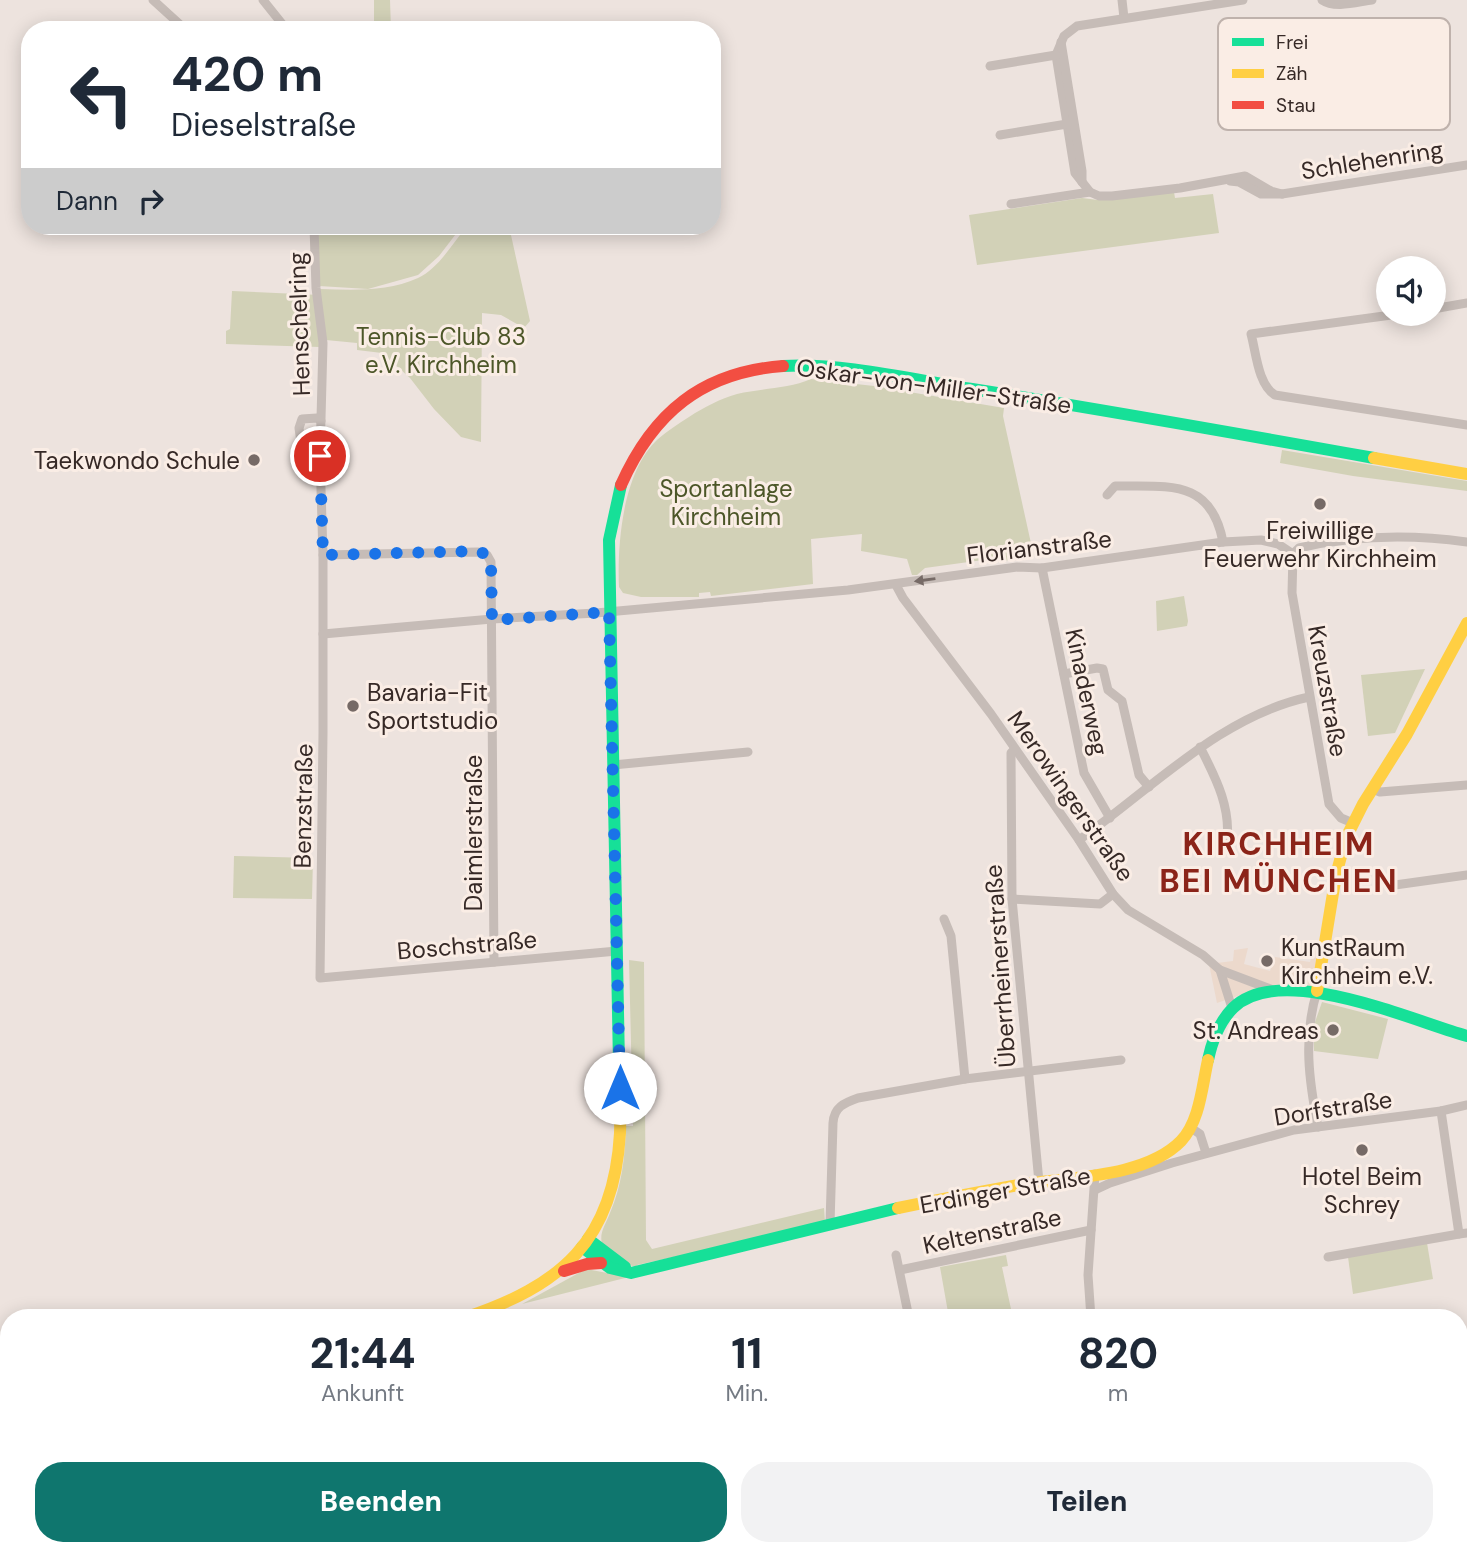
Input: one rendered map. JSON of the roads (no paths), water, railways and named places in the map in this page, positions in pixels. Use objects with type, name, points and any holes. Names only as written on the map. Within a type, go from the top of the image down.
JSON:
[{"type":"main road","name":"Oskar-von-Miller-Straße","points":[[559,1273],[585,1243],[610,1197],[619,1152],[609,540],[621,485],[635,454],[661,420],[687,398],[718,379],[756,368],[799,365],[865,372],[1048,401],[1467,474]]},
{"type":"main road","points":[[1317,991],[1326,951],[1339,859],[1353,823],[1398,749],[1467,623]]},
{"type":"main road","points":[[1231,1005],[1273,990],[1317,991],[1439,1030],[1467,1036]]},
{"type":"main road","name":"Erdinger Straße","points":[[585,1243],[601,1263],[619,1272],[638,1271],[830,1224],[1170,1158],[1191,1128],[1213,1042],[1231,1005]]},
{"type":"main road","points":[[585,1243],[614,1261],[638,1271]]},
{"type":"main road","name":"Erdinger Straße","points":[[559,1273],[587,1264],[601,1263]]},
{"type":"main road","points":[[492,1309],[517,1301],[559,1273]]},
{"type":"street","points":[[153,0],[176,21]]},
{"type":"street","points":[[263,0],[280,21]]},
{"type":"street","points":[[1122,0],[1124,18]]},
{"type":"street","points":[[1090,192],[1075,173],[1056,55],[1069,31],[1077,26],[1243,0]]},
{"type":"street","points":[[1322,0],[1328,4],[1372,0]]},
{"type":"street","points":[[1337,0],[1356,2]]},
{"type":"street","points":[[1061,42],[1082,183]]},
{"type":"street","points":[[990,66],[1056,55]]},
{"type":"street","points":[[1000,135],[1067,124]]},
{"type":"street","name":"Schlehenring","points":[[1011,204],[1090,192],[1100,196],[1112,196],[1245,176],[1270,191],[1282,194],[1467,165]]},
{"type":"street","name":"Henschelring","points":[[314,235],[316,288],[323,343],[320,456],[323,634]]},
{"type":"street","points":[[1446,307],[1467,303]]},
{"type":"street","points":[[1376,317],[1251,334],[1262,378],[1269,391],[1275,395],[1467,425]]},
{"type":"street","name":"Henschelring","points":[[320,456],[301,442],[299,428],[302,419],[317,418],[321,421]]},
{"type":"street","points":[[1107,495],[1115,486],[1168,487],[1188,491],[1209,503],[1220,527],[1223,542]]},
{"type":"street","points":[[1293,554],[1299,548],[1352,538],[1426,536],[1467,542]]},
{"type":"street","name":"Florianstraße","points":[[323,634],[609,612],[896,585],[1017,567],[1042,568],[1223,542],[1261,540],[1278,544],[1293,554]]},
{"type":"street","points":[[323,555],[478,551],[487,555],[491,562],[492,620]]},
{"type":"street","name":"Kreuzstraße","points":[[1293,554],[1292,593],[1329,804],[1341,818],[1353,823]]},
{"type":"street","name":"Kinaderweg","points":[[1042,568],[1084,773],[1110,818]]},
{"type":"street","name":"Merowingerstraße","points":[[896,585],[1079,840],[1113,894],[1128,910],[1203,955],[1220,970],[1273,990]]},
{"type":"street","name":"Daimlerstraße","points":[[492,620],[494,962]]},
{"type":"street","name":"Benzstraße","points":[[320,978],[323,634]]},
{"type":"street","points":[[1065,674],[1103,669],[1108,690],[1122,701],[1139,775],[1149,788]]},
{"type":"street","points":[[1079,840],[1200,747],[1285,703],[1309,697]]},
{"type":"street","points":[[1200,747],[1220,786],[1227,822],[1226,846]]},
{"type":"street","name":"Überrheinerstraße","points":[[1015,749],[1011,753],[1012,899],[1039,1182]]},
{"type":"street","points":[[613,765],[748,752]]},
{"type":"street","points":[[1373,789],[1380,792],[1467,785]]},
{"type":"street","points":[[1395,885],[1467,875]]},
{"type":"street","points":[[1012,899],[1100,904],[1113,894]]},
{"type":"street","points":[[944,919],[951,936],[965,1079]]},
{"type":"street","name":"Boschstraße","points":[[320,978],[617,951]]},
{"type":"street","points":[[1220,970],[1231,1005]]},
{"type":"street","points":[[1317,991],[1307,1045],[1318,1127]]},
{"type":"street","points":[[830,1224],[833,1123],[834,1115],[842,1104],[858,1098],[965,1079],[1121,1060]]},
{"type":"street","name":"Dorfstraße","points":[[1095,1190],[1170,1158],[1206,1153],[1294,1130],[1441,1111],[1467,1105]]},
{"type":"street","points":[[1328,1257],[1463,1233],[1441,1111]]},
{"type":"street","points":[[1191,1128],[1200,1134],[1206,1153]]},
{"type":"street","points":[[1090,1309],[1088,1275],[1095,1174]]},
{"type":"street","name":"Keltenstraße","points":[[900,1270],[1091,1230]]},
{"type":"street","points":[[896,1255],[907,1309]]},
{"type":"place","name":"Taekwondo Schule","points":[[254,460]]},
{"type":"place","name":"Freiwillige Feuerwehr Kirchheim","points":[[1320,504]]},
{"type":"place","name":"Bavaria-Fit Sportstudio","points":[[353,706]]},
{"type":"place","name":"KunstRaum Kirchheim e.V.","points":[[1267,961]]},
{"type":"place","name":"St. Andreas","points":[[1333,1030]]},
{"type":"place","name":"Hotel Beim Schrey","points":[[1362,1150]]},
{"type":"district","name":"KIRCHHEIM BEI MÜNCHEN","points":[[1279,862]]},
{"type":"park label","name":"Tennis-Club 83 e.V. Kirchheim","points":[[441,350]]},
{"type":"park label","name":"Sportanlage Kirchheim","points":[[726,502]]}]
